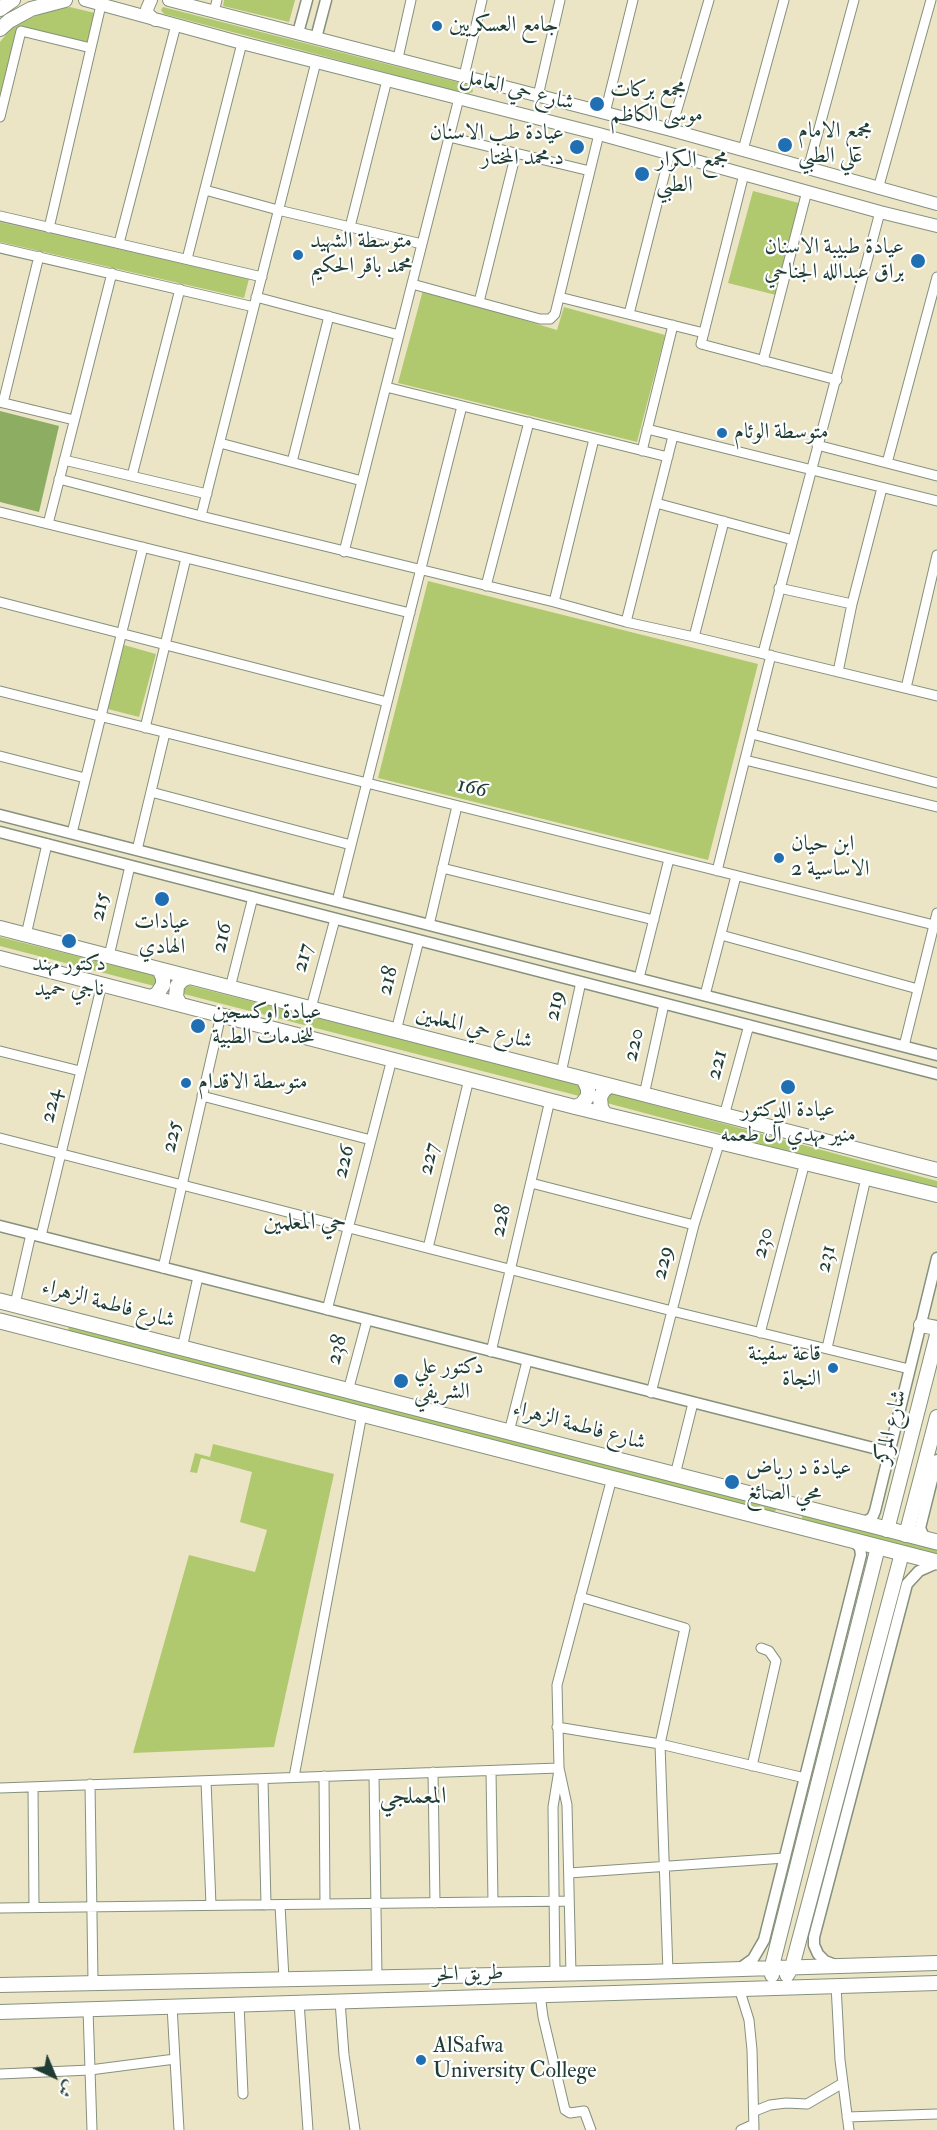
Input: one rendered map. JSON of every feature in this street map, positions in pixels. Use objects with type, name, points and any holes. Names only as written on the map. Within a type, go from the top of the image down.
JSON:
[{"type":"highway","name":"شارع فاطمة الزهراء","points":[[7,1303],[779,1503],[878,1524],[936,1542]]},
{"type":"highway","points":[[44,1332],[50,1324],[49,1313]]},
{"type":"highway","points":[[68,1338],[67,1328],[74,1320]]},
{"type":"highway","name":"شارع فاطمة الزهراء","points":[[0,1321],[774,1520],[868,1548],[937,1562]]},
{"type":"highway","points":[[774,1520],[780,1512],[779,1503]]},
{"type":"highway","points":[[795,1526],[795,1516],[801,1508]]},
{"type":"main road","points":[[0,9],[13,0]]},
{"type":"main road","points":[[0,29],[9,21],[32,9],[65,0]]},
{"type":"main road","name":"شارع حي العامل","points":[[86,0],[242,43],[599,134],[937,226]]},
{"type":"main road","points":[[151,0],[147,9],[148,14],[155,20]]},
{"type":"main road","name":"شارع حي العامل","points":[[169,0],[215,6],[316,38],[671,130],[937,204]]},
{"type":"main road","points":[[472,101],[479,101],[484,97],[486,90],[482,81]]},
{"type":"main road","points":[[515,112],[508,106],[507,101],[511,93],[520,91]]},
{"type":"main road","name":"شارع حي المعلمين","points":[[0,928],[937,1170]]},
{"type":"main road","points":[[0,958],[718,1144],[805,1162],[936,1195]]},
{"type":"main road","points":[[151,997],[157,994],[163,985],[159,969]]},
{"type":"main road","points":[[180,1004],[176,997],[177,986],[189,977]]},
{"type":"main road","points":[[575,1107],[582,1104],[588,1096],[588,1086],[584,1080]]},
{"type":"main road","points":[[605,1114],[599,1101],[602,1093],[610,1086]]},
{"type":"main road","points":[[921,1325],[937,1328]]},
{"type":"main road","name":"شارع المركز","points":[[878,1524],[937,1335]]},
{"type":"main road","name":"شارع المركز","points":[[910,1533],[937,1417]]},
{"type":"main road","points":[[868,1548],[767,1968],[766,1978],[779,1986],[792,1977],[795,1967],[877,1674],[904,1557]]},
{"type":"main road","name":"طريق الحر","points":[[0,1985],[668,1972],[937,1963]]},
{"type":"main road","points":[[904,1983],[902,1973],[908,1964]]},
{"type":"main road","points":[[888,1984],[892,1974],[889,1965]]},
{"type":"main road","points":[[645,1972],[650,1981],[647,1991]]},
{"type":"main road","points":[[665,1990],[663,1980],[668,1972]]},
{"type":"main road","points":[[214,1981],[221,1992],[217,2005]]},
{"type":"main road","points":[[237,2004],[231,1992],[238,1981]]},
{"type":"main road","name":"طريق الحر","points":[[0,2012],[779,1986],[937,1983]]},
{"type":"street","points":[[398,58],[411,0]]},
{"type":"street","points":[[464,76],[482,0]]},
{"type":"street","points":[[538,96],[560,0]]},
{"type":"street","points":[[605,113],[633,0]]},
{"type":"street","points":[[671,130],[709,0]]},
{"type":"street","points":[[743,150],[784,0]]},
{"type":"street","points":[[808,169],[854,0]]},
{"type":"street","points":[[879,189],[931,0]]},
{"type":"street","points":[[298,33],[306,3],[325,5],[316,38]]},
{"type":"street","points":[[49,228],[101,5]]},
{"type":"street","points":[[119,243],[176,25]]},
{"type":"street","points":[[0,117],[21,31],[91,48]]},
{"type":"street","points":[[187,259],[242,43]]},
{"type":"street","points":[[201,516],[316,62]]},
{"type":"street","points":[[350,227],[387,80]]},
{"type":"street","points":[[344,552],[459,98]]},
{"type":"street","points":[[412,284],[540,319],[550,319],[555,314],[599,134]]},
{"type":"street","points":[[449,137],[590,171]]},
{"type":"street","points":[[479,302],[516,153]]},
{"type":"street","points":[[629,314],[670,153]]},
{"type":"street","points":[[744,174],[701,345],[837,380]]},
{"type":"street","points":[[205,190],[422,244]]},
{"type":"street","points":[[763,361],[807,191]]},
{"type":"street","points":[[717,871],[752,734],[779,588],[817,445],[837,380],[880,212]]},
{"type":"street","points":[[0,216],[261,277]]},
{"type":"street","points":[[0,248],[254,307]]},
{"type":"street","points":[[39,256],[2,403],[75,420]]},
{"type":"street","points":[[48,524],[112,273]]},
{"type":"street","points":[[887,463],[933,310],[937,277]]},
{"type":"street","points":[[132,476],[180,289]]},
{"type":"street","points":[[256,297],[399,335]]},
{"type":"street","points":[[559,297],[704,333]]},
{"type":"street","points":[[292,462],[328,316]]},
{"type":"street","points":[[642,451],[673,325]]},
{"type":"street","points":[[386,387],[668,457]]},
{"type":"street","points":[[337,901],[462,406]]},
{"type":"street","points":[[486,586],[529,422]]},
{"type":"street","points":[[647,429],[937,501]]},
{"type":"street","points":[[626,622],[674,436]]},
{"type":"street","points":[[554,602],[594,439]]},
{"type":"street","points":[[220,443],[362,481]]},
{"type":"street","points":[[817,445],[937,476]]},
{"type":"street","points":[[64,460],[207,494]]},
{"type":"street","points":[[59,479],[626,622],[694,636],[937,696]]},
{"type":"street","points":[[838,672],[852,604],[882,488]]},
{"type":"street","points":[[656,503],[792,540]]},
{"type":"street","points":[[0,512],[410,613]]},
{"type":"street","points":[[694,636],[723,521]]},
{"type":"street","points":[[72,833],[143,547]]},
{"type":"street","points":[[906,688],[937,555]]},
{"type":"street","points":[[145,728],[186,558]]},
{"type":"street","points":[[779,588],[852,604]]},
{"type":"street","points":[[0,602],[387,702]]},
{"type":"street","name":"166","points":[[0,691],[717,871],[934,930]]},
{"type":"street","points":[[137,850],[165,733]]},
{"type":"street","points":[[752,734],[937,783]]},
{"type":"street","points":[[0,756],[86,778]]},
{"type":"street","points":[[745,760],[937,807]]},
{"type":"street","points":[[151,792],[351,845]]},
{"type":"street","points":[[429,925],[457,806]]},
{"type":"street","points":[[0,815],[937,1055]]},
{"type":"street","points":[[0,832],[937,1074]]},
{"type":"street","points":[[88,855],[97,848],[93,838]]},
{"type":"street","points":[[26,935],[47,844]]},
{"type":"street","points":[[109,860],[105,850],[114,844]]},
{"type":"street","points":[[639,978],[669,859]]},
{"type":"street","name":"215","points":[[109,956],[130,866]]},
{"type":"street","points":[[442,868],[654,920]]},
{"type":"street","points":[[705,995],[736,876]]},
{"type":"street","name":"216","points":[[230,988],[253,897]]},
{"type":"street","points":[[360,925],[365,924],[370,918],[368,911],[363,908]]},
{"type":"street","points":[[904,1046],[937,913]]},
{"type":"street","points":[[382,930],[377,920],[382,914],[387,914]]},
{"type":"street","name":"217","points":[[311,1008],[335,919]]},
{"type":"street","points":[[720,935],[918,989]]},
{"type":"street","name":"218","points":[[396,1031],[419,940]]},
{"type":"street","name":"219","points":[[561,1073],[581,982]]},
{"type":"street","name":"224","points":[[7,1303],[36,1235],[60,1154],[102,984]]},
{"type":"street","name":"220","points":[[644,1095],[664,1004]]},
{"type":"street","name":"225","points":[[163,1268],[221,1015]]},
{"type":"street","points":[[793,1036],[802,1029],[797,1019]]},
{"type":"street","name":"221","points":[[724,1116],[749,1025]]},
{"type":"street","points":[[816,1043],[811,1039],[810,1030],[821,1025]]},
{"type":"street","points":[[0,1051],[80,1071]]},
{"type":"street","name":"226","points":[[327,1310],[392,1059]]},
{"type":"street","name":"227","points":[[428,1248],[469,1079]]},
{"type":"street","points":[[202,1096],[371,1140]]},
{"type":"street","name":"228","points":[[491,1352],[550,1100]]},
{"type":"street","points":[[0,1138],[672,1311],[909,1369]]},
{"type":"street","name":"229","points":[[651,1393],[694,1225],[718,1144]]},
{"type":"street","name":"230","points":[[760,1333],[805,1162]]},
{"type":"street","name":"231","points":[[827,1348],[866,1178]]},
{"type":"street","points":[[531,1183],[694,1225]]},
{"type":"street","points":[[0,1226],[889,1452]]},
{"type":"street","points":[[878,1524],[872,1518],[937,1258]]},
{"type":"street","points":[[182,1348],[198,1277]]},
{"type":"street","name":"238","points":[[348,1390],[367,1320]]},
{"type":"street","points":[[509,1432],[527,1361]]},
{"type":"street","points":[[675,1475],[693,1403]]},
{"type":"street","points":[[294,1778],[362,1414]]},
{"type":"street","points":[[936,1542],[923,1535],[920,1528],[937,1463]]},
{"type":"street","points":[[571,1974],[566,1797],[559,1768],[557,1685],[612,1478]]},
{"type":"street","points":[[739,1969],[753,1959],[764,1940],[805,1778],[833,1695],[861,1555],[860,1548],[868,1548]]},
{"type":"street","points":[[838,1966],[821,1958],[814,1946],[814,1937],[877,1674],[907,1584],[919,1570],[937,1562]]},
{"type":"street","points":[[580,1597],[685,1628],[660,1744],[668,1972]]},
{"type":"street","points":[[752,1766],[776,1661],[769,1651],[761,1648]]},
{"type":"street","points":[[557,1727],[660,1744],[805,1778]]},
{"type":"street","points":[[0,1788],[559,1768]]},
{"type":"street","points":[[555,1974],[553,1799],[559,1768]]},
{"type":"street","points":[[491,1770],[493,1902]]},
{"type":"street","points":[[433,1772],[435,1903]]},
{"type":"street","points":[[374,1775],[377,1977]]},
{"type":"street","points":[[324,1776],[325,1904]]},
{"type":"street","points":[[263,1779],[267,1905]]},
{"type":"street","points":[[206,1780],[211,1905]]},
{"type":"street","points":[[90,1785],[93,1982]]},
{"type":"street","points":[[33,1786],[34,1907]]},
{"type":"street","points":[[569,1872],[665,1868],[785,1858]]},
{"type":"street","points":[[0,1908],[569,1901]]},
{"type":"street","points":[[280,1905],[284,1979]]},
{"type":"street","points":[[836,1985],[849,2130]]},
{"type":"street","points":[[739,1988],[748,2020],[755,2111],[754,2127],[741,2130]]},
{"type":"street","points":[[540,1994],[543,2017],[565,2109],[570,2113],[584,2111],[591,2130]]},
{"type":"street","points":[[340,2001],[344,2055],[355,2130]]},
{"type":"street","points":[[299,2002],[308,2130]]},
{"type":"street","points":[[237,2004],[243,2094]]},
{"type":"street","points":[[172,2006],[179,2130]]},
{"type":"street","points":[[88,2009],[92,2130]]},
{"type":"street","points":[[0,2074],[90,2070],[175,2060]]},
{"type":"street","points":[[755,2111],[770,2105],[807,2104],[843,2083]]},
{"type":"street","points":[[847,2117],[937,2114]]},
{"type":"green space","points":[[224,0],[295,0],[289,22],[223,6]]},
{"type":"green space","points":[[70,7],[95,13],[87,43],[20,30],[0,108],[0,42],[12,27],[22,21],[55,9]]},
{"type":"green space","points":[[163,7],[469,85],[473,92],[467,94],[164,14],[161,10]]},
{"type":"green space","points":[[753,191],[799,203],[776,295],[728,283]]},
{"type":"green space","points":[[0,222],[249,279],[244,298],[0,242]]},
{"type":"green space","points":[[423,290],[557,330],[564,307],[665,335],[637,442],[398,383]]},
{"type":"green space","points":[[0,411],[59,426],[39,512],[0,502]]},
{"type":"green space","points":[[428,581],[758,664],[708,860],[378,778]]},
{"type":"green space","points":[[124,645],[156,654],[139,717],[108,709]]},
{"type":"green space","points":[[0,937],[161,977],[158,987],[0,946]]},
{"type":"green space","points":[[183,984],[586,1086],[583,1097],[180,993]]},
{"type":"green space","points":[[606,1092],[937,1181],[937,1191],[603,1102]]},
{"type":"green space","points":[[70,1325],[776,1507],[776,1510],[774,1513],[70,1332],[68,1328]]},
{"type":"green space","points":[[213,1444],[334,1474],[274,1747],[133,1753],[189,1555],[255,1572],[267,1530],[240,1522],[252,1472],[201,1458],[197,1473],[190,1472],[195,1453],[210,1457]]},
{"type":"green space","points":[[802,1514],[937,1548],[937,1556],[802,1520]]},
{"type":"place","name":"جامع العسكريين","points":[[437,26]]},
{"type":"place","name":"مجمع بركات موسى الكاظم","points":[[597,104]]},
{"type":"place","name":"مجمع الامام علي الطبي","points":[[785,145]]},
{"type":"place","name":"عيادة طب الاسنان د.محمد المختار","points":[[577,147]]},
{"type":"place","name":"مجمع الكرار الطبي","points":[[642,174]]},
{"type":"place","name":"متوسطة الشهيد محمد باقر الحكيم","points":[[298,255]]},
{"type":"place","name":"عيادة طبيبة الاسنان براق عبدالله الجناحي","points":[[918,261]]},
{"type":"place","name":"متوسطة الوئام","points":[[722,433]]},
{"type":"place","name":"ابن حيان الاساسية 2","points":[[779,858]]},
{"type":"place","name":"عيادات الهادي","points":[[162,899]]},
{"type":"place","name":"دكتور مهند ناجي حميد","points":[[69,941]]},
{"type":"place","name":"عيادة اوكسجين للخدمات الطبية","points":[[198,1026]]},
{"type":"place","name":"متوسطة الاقدام","points":[[186,1083]]},
{"type":"place","name":"عيادة الدكتور منير مهدي آل طعمه","points":[[788,1087]]},
{"type":"place","name":"قاعة سفينة النجاة","points":[[833,1368]]},
{"type":"place","name":"دكتور علي الشريفي","points":[[401,1381]]},
{"type":"place","name":"عيادة د رياض محي الصائغ","points":[[732,1482]]},
{"type":"place","name":"AlSafwa University College","points":[[421,2060]]},
{"type":"district","name":"حي المعلمين","points":[[305,1224]]},
{"type":"district","name":"المعملجي","points":[[413,1798]]}]
